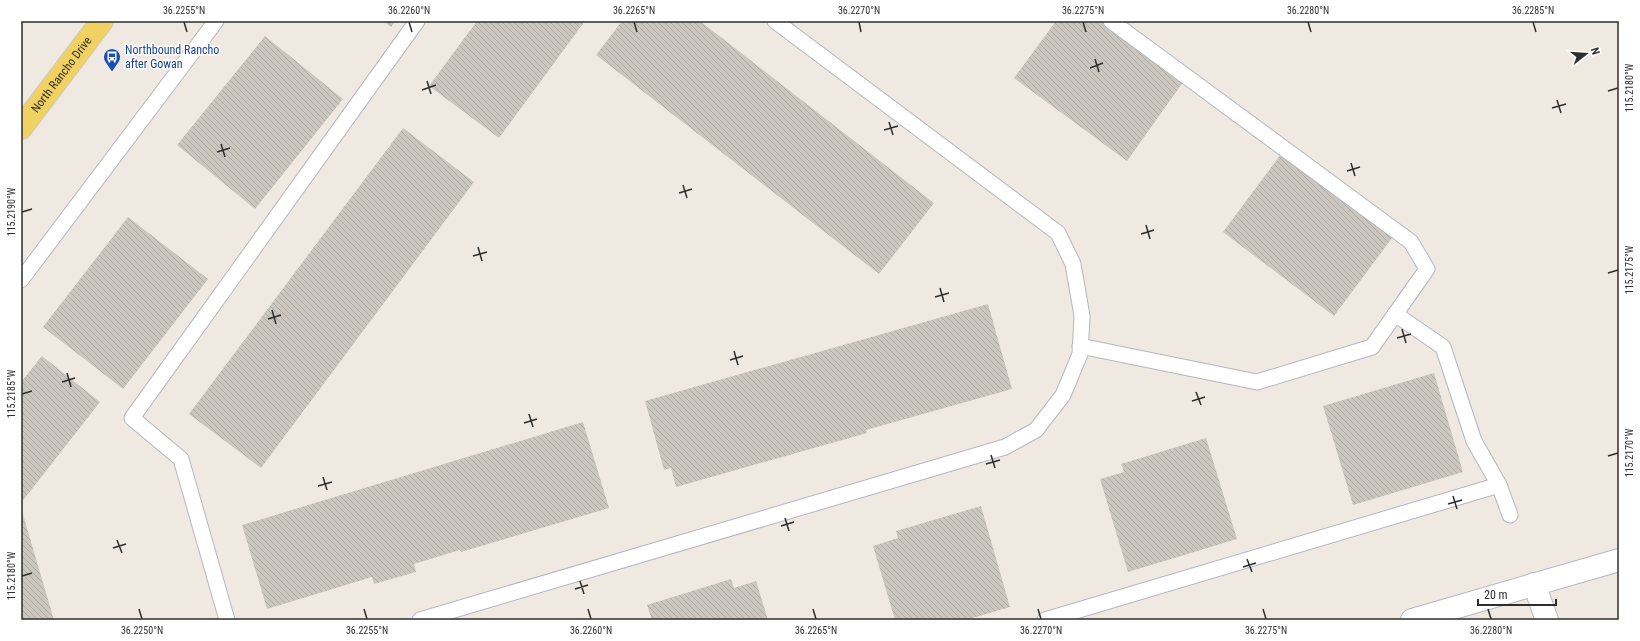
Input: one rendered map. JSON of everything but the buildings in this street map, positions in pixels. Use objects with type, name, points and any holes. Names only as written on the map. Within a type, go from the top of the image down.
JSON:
[{"type":"main road","name":"North Rancho Drive","points":[[21,128],[102,21]]},
{"type":"street","points":[[1412,620],[1619,560]]},
{"type":"street","points":[[1534,584],[1547,620]]},
{"type":"lane","points":[[21,280],[216,21]]},
{"type":"lane","points":[[227,620],[181,459],[132,418],[417,21]]},
{"type":"lane","points":[[420,620],[1005,447],[1036,430],[1063,395],[1080,354],[1082,316],[1073,264],[1058,233],[775,21]]},
{"type":"lane","points":[[1080,346],[1257,382],[1372,347],[1426,269],[1412,242],[1111,21]]},
{"type":"lane","points":[[1395,314],[1443,347],[1474,441],[1499,485],[1510,515]]},
{"type":"lane","points":[[1045,620],[1499,485]]},
{"type":"place","name":"Northbound Rancho after Gowan","points":[[112,72]]}]
